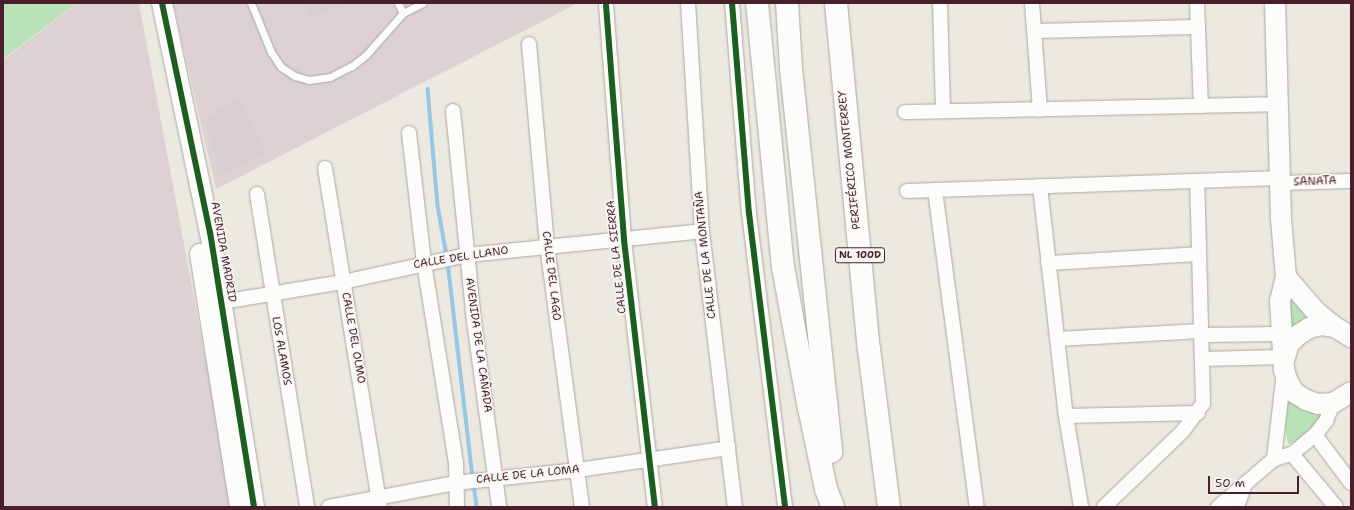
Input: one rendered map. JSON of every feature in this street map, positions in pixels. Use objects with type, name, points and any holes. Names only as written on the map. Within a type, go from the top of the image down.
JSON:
[{"type":"highway","points":[[757,3],[783,266],[809,408],[826,489],[833,507]]},
{"type":"highway","points":[[787,3],[817,332],[837,507]]},
{"type":"highway","name":"PERIFÉRICO MONTERREY","points":[[836,3],[866,317],[888,507]]},
{"type":"street","name":"AVENIDA MADRID","points":[[150,3],[198,242],[240,507]]},
{"type":"street","name":"AVENIDA MADRID","points":[[162,3],[222,302],[254,507]]},
{"type":"street","name":"CALLE DE LA MONTAÑA","points":[[688,3],[702,231],[735,507]]},
{"type":"street","points":[[732,3],[749,213],[785,507]]},
{"type":"street","points":[[940,3],[943,111]]},
{"type":"street","points":[[1032,3],[1040,110]]},
{"type":"street","points":[[1197,3],[1201,106]]},
{"type":"street","points":[[1274,459],[1284,363],[1280,301],[1286,277],[1280,180],[1275,3]]},
{"type":"street","name":"CALLE DE LA SIERRA","points":[[606,5],[624,240],[655,507]]},
{"type":"street","points":[[1034,31],[1198,27]]},
{"type":"street","name":"CALLE DEL LAGO","points":[[529,44],[547,245],[582,507]]},
{"type":"street","points":[[905,112],[1278,104]]},
{"type":"street","name":"AVENIDA DE LA CAÑADA","points":[[453,111],[463,255],[481,375],[493,480],[499,507]]},
{"type":"street","points":[[409,133],[424,263],[459,483],[457,507]]},
{"type":"street","name":"CALLE DEL OLMO","points":[[325,168],[380,502]]},
{"type":"street","points":[[1104,507],[1183,431],[1198,413],[1203,403],[1197,181]]},
{"type":"street","name":"SANATA","points":[[907,191],[1197,181],[1351,181]]},
{"type":"street","points":[[1040,186],[1066,416],[1081,507]]},
{"type":"street","points":[[935,190],[977,507]]},
{"type":"street","name":"LOS ALAMOS","points":[[257,194],[271,295],[307,507]]},
{"type":"street","name":"CALLE DEL LLANO","points":[[222,302],[344,282],[463,255],[547,245],[624,240],[702,231]]},
{"type":"street","points":[[1048,263],[1199,254]]},
{"type":"street","points":[[1286,277],[1317,313],[1346,332]]},
{"type":"street","points":[[1346,332],[1322,325],[1303,331],[1289,344],[1284,363],[1292,387],[1306,400],[1318,404],[1333,403],[1351,392]]},
{"type":"street","points":[[1058,339],[1201,333],[1283,334]]},
{"type":"street","points":[[1202,359],[1284,363]]},
{"type":"street","points":[[1218,507],[1246,481],[1274,459],[1292,454],[1315,435],[1326,421],[1333,403]]},
{"type":"street","points":[[1066,416],[1198,413]]},
{"type":"street","points":[[1315,435],[1351,483]]},
{"type":"street","name":"CALLE DE LA LOMA","points":[[329,507],[380,502],[459,483],[578,470],[728,448]]},
{"type":"street","points":[[1292,454],[1336,507]]},
{"type":"street","points":[[1237,507],[1246,481]]},
{"type":"lane","points":[[251,3],[271,52],[281,67],[295,76],[309,80],[330,77],[352,66],[366,55],[402,13],[423,3]]},
{"type":"lane","points":[[398,3],[402,13]]},
{"type":"shaded area","points":[[78,3],[139,3],[233,507],[3,507],[3,60]]},
{"type":"shaded area","points":[[173,3],[578,3],[216,189]]},
{"type":"green space","points":[[3,3],[77,3],[3,59]]},
{"type":"green space","points":[[1293,296],[1310,315],[1292,337],[1285,299]]},
{"type":"green space","points":[[1289,397],[1325,415],[1300,441],[1288,444],[1284,422]]},
{"type":"building","points":[[302,3],[344,3],[309,17]]},
{"type":"building","points":[[240,99],[265,154],[220,174],[205,118]]},
{"type":"waterway","points":[[428,89],[438,206],[447,256]]},
{"type":"waterway","points":[[448,262],[473,479]]},
{"type":"waterway","points":[[474,485],[477,507]]},
{"type":"cycle path","points":[[162,3],[210,232],[254,507]]},
{"type":"cycle path","points":[[732,3],[749,213],[785,507]]},
{"type":"cycle path","points":[[606,5],[624,240],[655,507]]}]
